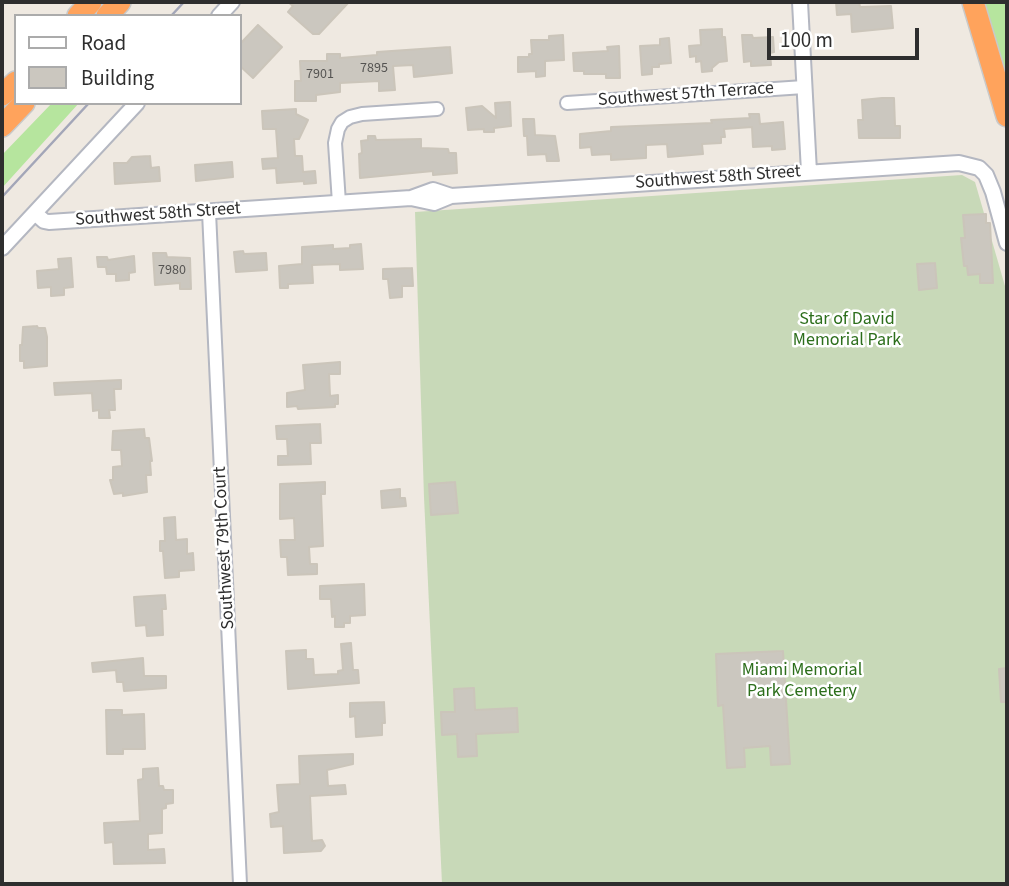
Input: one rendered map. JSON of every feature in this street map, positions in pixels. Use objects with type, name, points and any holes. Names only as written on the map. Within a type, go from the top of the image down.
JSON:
[{"type":"highway","points":[[973,2],[1007,116]]},
{"type":"highway","points":[[2,126],[22,105]]},
{"type":"street","points":[[800,2],[809,172]]},
{"type":"street","name":"Southwest 57th Terrace","points":[[567,103],[804,87]]},
{"type":"street","points":[[2,248],[135,105]]},
{"type":"street","points":[[339,203],[335,143],[342,122],[362,114],[437,109]]},
{"type":"street","name":"Southwest 58th Street","points":[[35,212],[49,222],[411,198],[433,190],[451,196],[959,163],[972,165],[983,171],[993,192],[1007,243]]},
{"type":"street","name":"Southwest 79th Court","points":[[209,212],[240,884]]},
{"type":"green space","points":[[980,2],[1007,2],[1007,98]]},
{"type":"green space","points":[[50,105],[77,105],[2,188],[2,155]]},
{"type":"green space","points":[[962,175],[975,182],[1007,293],[1007,884],[442,884],[424,497],[415,212]]},
{"type":"building","points":[[288,2],[349,2],[319,34],[313,34],[288,12],[293,6]]},
{"type":"building","points":[[836,2],[859,2],[860,7],[891,6],[893,28],[852,32],[851,14],[837,15]]},
{"type":"building","points":[[258,25],[282,47],[253,78],[242,68],[242,42]]},
{"type":"building","points":[[722,29],[727,61],[719,62],[712,71],[702,72],[701,61],[696,62],[696,56],[690,57],[689,46],[701,45],[700,30]]},
{"type":"building","points":[[563,35],[564,60],[545,61],[545,76],[536,77],[536,71],[518,72],[518,57],[529,57],[529,54],[532,54],[531,40],[549,40],[549,36]]},
{"type":"building","points":[[742,35],[752,35],[753,38],[773,37],[771,65],[751,66],[751,61],[744,62]]},
{"type":"building","points":[[669,38],[671,63],[659,64],[659,67],[652,67],[652,74],[642,75],[640,46],[660,45],[660,39]]},
{"type":"building","points":[[619,46],[620,78],[606,78],[606,74],[574,71],[573,53],[608,51],[607,47]]},
{"type":"building","points":[[450,47],[452,73],[414,77],[413,65],[393,66],[395,90],[379,91],[379,81],[340,83],[340,92],[316,95],[316,101],[295,101],[295,81],[301,81],[300,61],[327,61],[327,54],[340,54],[340,58],[377,55],[377,52]]},
{"type":"building","points":[[894,98],[895,126],[900,126],[900,138],[859,138],[858,120],[863,120],[862,100]]},
{"type":"building","points":[[510,102],[511,126],[494,128],[494,132],[484,132],[484,129],[468,130],[466,108],[482,106],[496,118],[495,103]]},
{"type":"building","points":[[296,109],[296,114],[308,120],[299,139],[294,139],[295,156],[302,156],[303,172],[315,171],[316,183],[277,183],[276,168],[263,169],[262,159],[278,158],[276,129],[263,129],[262,111]]},
{"type":"building","points":[[749,114],[759,114],[760,124],[783,122],[785,149],[772,150],[772,146],[753,147],[752,127],[724,129],[725,137],[721,137],[721,143],[702,144],[703,154],[668,157],[667,144],[646,145],[646,158],[611,160],[611,154],[592,155],[591,147],[580,148],[580,134],[611,131],[611,127],[712,123],[711,120],[750,118]]},
{"type":"building","points":[[523,119],[534,119],[535,135],[555,136],[559,161],[547,161],[546,154],[528,155]]},
{"type":"building","points":[[368,136],[375,136],[376,140],[421,139],[421,148],[448,149],[449,153],[456,153],[457,173],[433,175],[433,171],[360,178],[361,141],[368,140]]},
{"type":"building","points":[[150,156],[151,168],[159,167],[160,181],[115,184],[114,163],[127,163],[132,157]]},
{"type":"building","points":[[232,162],[233,177],[196,181],[195,165]]},
{"type":"building","points":[[986,214],[986,223],[990,223],[993,283],[980,283],[980,274],[968,275],[967,266],[964,266],[961,238],[965,238],[963,215]]},
{"type":"building","points":[[361,244],[363,269],[340,270],[340,264],[312,265],[313,283],[288,284],[288,288],[280,288],[279,266],[302,264],[302,247],[333,245],[333,249]]},
{"type":"building","points":[[243,251],[244,254],[266,253],[267,270],[236,272],[234,252]]},
{"type":"building","points":[[153,253],[190,258],[191,289],[180,289],[180,283],[155,285]]},
{"type":"building","points":[[134,256],[135,272],[129,273],[129,280],[116,281],[116,274],[107,274],[106,267],[98,267],[97,257],[107,257],[108,260]]},
{"type":"building","points":[[71,258],[73,287],[64,288],[64,295],[51,296],[51,287],[38,288],[37,271],[59,269],[58,259]]},
{"type":"building","points":[[935,263],[937,288],[919,290],[917,264]]},
{"type":"building","points":[[412,268],[413,286],[402,286],[402,297],[390,298],[388,279],[383,279],[383,269]]},
{"type":"building","points":[[23,327],[45,328],[47,366],[24,368],[24,361],[20,361]]},
{"type":"building","points":[[340,362],[340,374],[329,374],[330,396],[338,395],[338,404],[335,404],[335,407],[287,407],[287,393],[305,390],[303,365]]},
{"type":"building","points":[[121,380],[121,389],[114,389],[115,410],[109,410],[110,418],[99,418],[99,410],[93,411],[92,393],[55,395],[54,383]]},
{"type":"building","points":[[320,424],[321,443],[310,443],[311,464],[278,465],[278,456],[288,456],[287,439],[277,439],[276,426]]},
{"type":"building","points":[[144,429],[145,438],[149,438],[152,461],[151,475],[146,475],[147,492],[123,496],[123,493],[114,494],[110,480],[113,480],[113,467],[122,466],[121,450],[112,450],[113,431]]},
{"type":"building","points":[[325,482],[325,494],[321,494],[323,546],[309,547],[310,564],[317,564],[317,574],[288,575],[287,557],[281,557],[280,540],[295,540],[294,518],[280,519],[280,484]]},
{"type":"building","points":[[455,482],[458,513],[431,515],[429,484]]},
{"type":"building","points":[[400,489],[400,498],[405,498],[406,506],[382,508],[381,491]]},
{"type":"building","points":[[175,517],[176,540],[187,539],[187,554],[193,553],[194,570],[179,571],[179,577],[165,578],[160,541],[165,541],[164,518]]},
{"type":"building","points":[[364,584],[365,615],[350,616],[350,623],[344,623],[344,627],[335,627],[331,599],[320,599],[320,586]]},
{"type":"building","points":[[165,595],[166,609],[162,609],[163,635],[147,636],[146,625],[136,626],[134,597]]},
{"type":"building","points":[[351,643],[353,670],[358,670],[359,683],[288,689],[286,651],[306,650],[306,659],[313,659],[314,675],[338,674],[338,671],[343,670],[341,644]]},
{"type":"building","points":[[783,651],[790,764],[771,765],[770,746],[744,748],[745,767],[727,768],[723,705],[718,706],[716,654]]},
{"type":"building","points":[[143,658],[144,676],[166,676],[166,688],[124,691],[123,682],[117,682],[116,670],[93,672],[92,663]]},
{"type":"building","points":[[1007,668],[1007,702],[1001,702],[999,669]]},
{"type":"building","points":[[474,688],[475,710],[517,708],[518,732],[476,734],[477,756],[458,757],[457,734],[442,735],[441,712],[455,712],[454,689]]},
{"type":"building","points":[[384,702],[385,723],[382,723],[382,735],[356,737],[355,716],[350,717],[350,703]]},
{"type":"building","points":[[106,710],[122,710],[122,715],[144,714],[145,749],[123,749],[123,754],[107,754]]},
{"type":"building","points":[[353,754],[353,764],[327,770],[328,786],[345,785],[346,794],[310,796],[312,841],[322,840],[325,846],[321,851],[284,853],[283,826],[271,827],[270,814],[279,812],[277,785],[300,784],[299,756]]},
{"type":"building","points":[[158,768],[159,786],[163,786],[164,790],[173,790],[173,803],[166,804],[166,808],[162,809],[162,833],[148,834],[148,850],[164,849],[165,863],[114,864],[113,842],[105,843],[104,823],[140,821],[138,780],[143,779],[143,769]]},
{"type":"railway","points":[[173,14],[184,2]]},
{"type":"railway","points":[[2,197],[87,105]]},
{"type":"park label","name":"Star of David Memorial Park","points":[[847,330]]},
{"type":"park label","name":"Miami Memorial Park Cemetery","points":[[802,681]]}]
